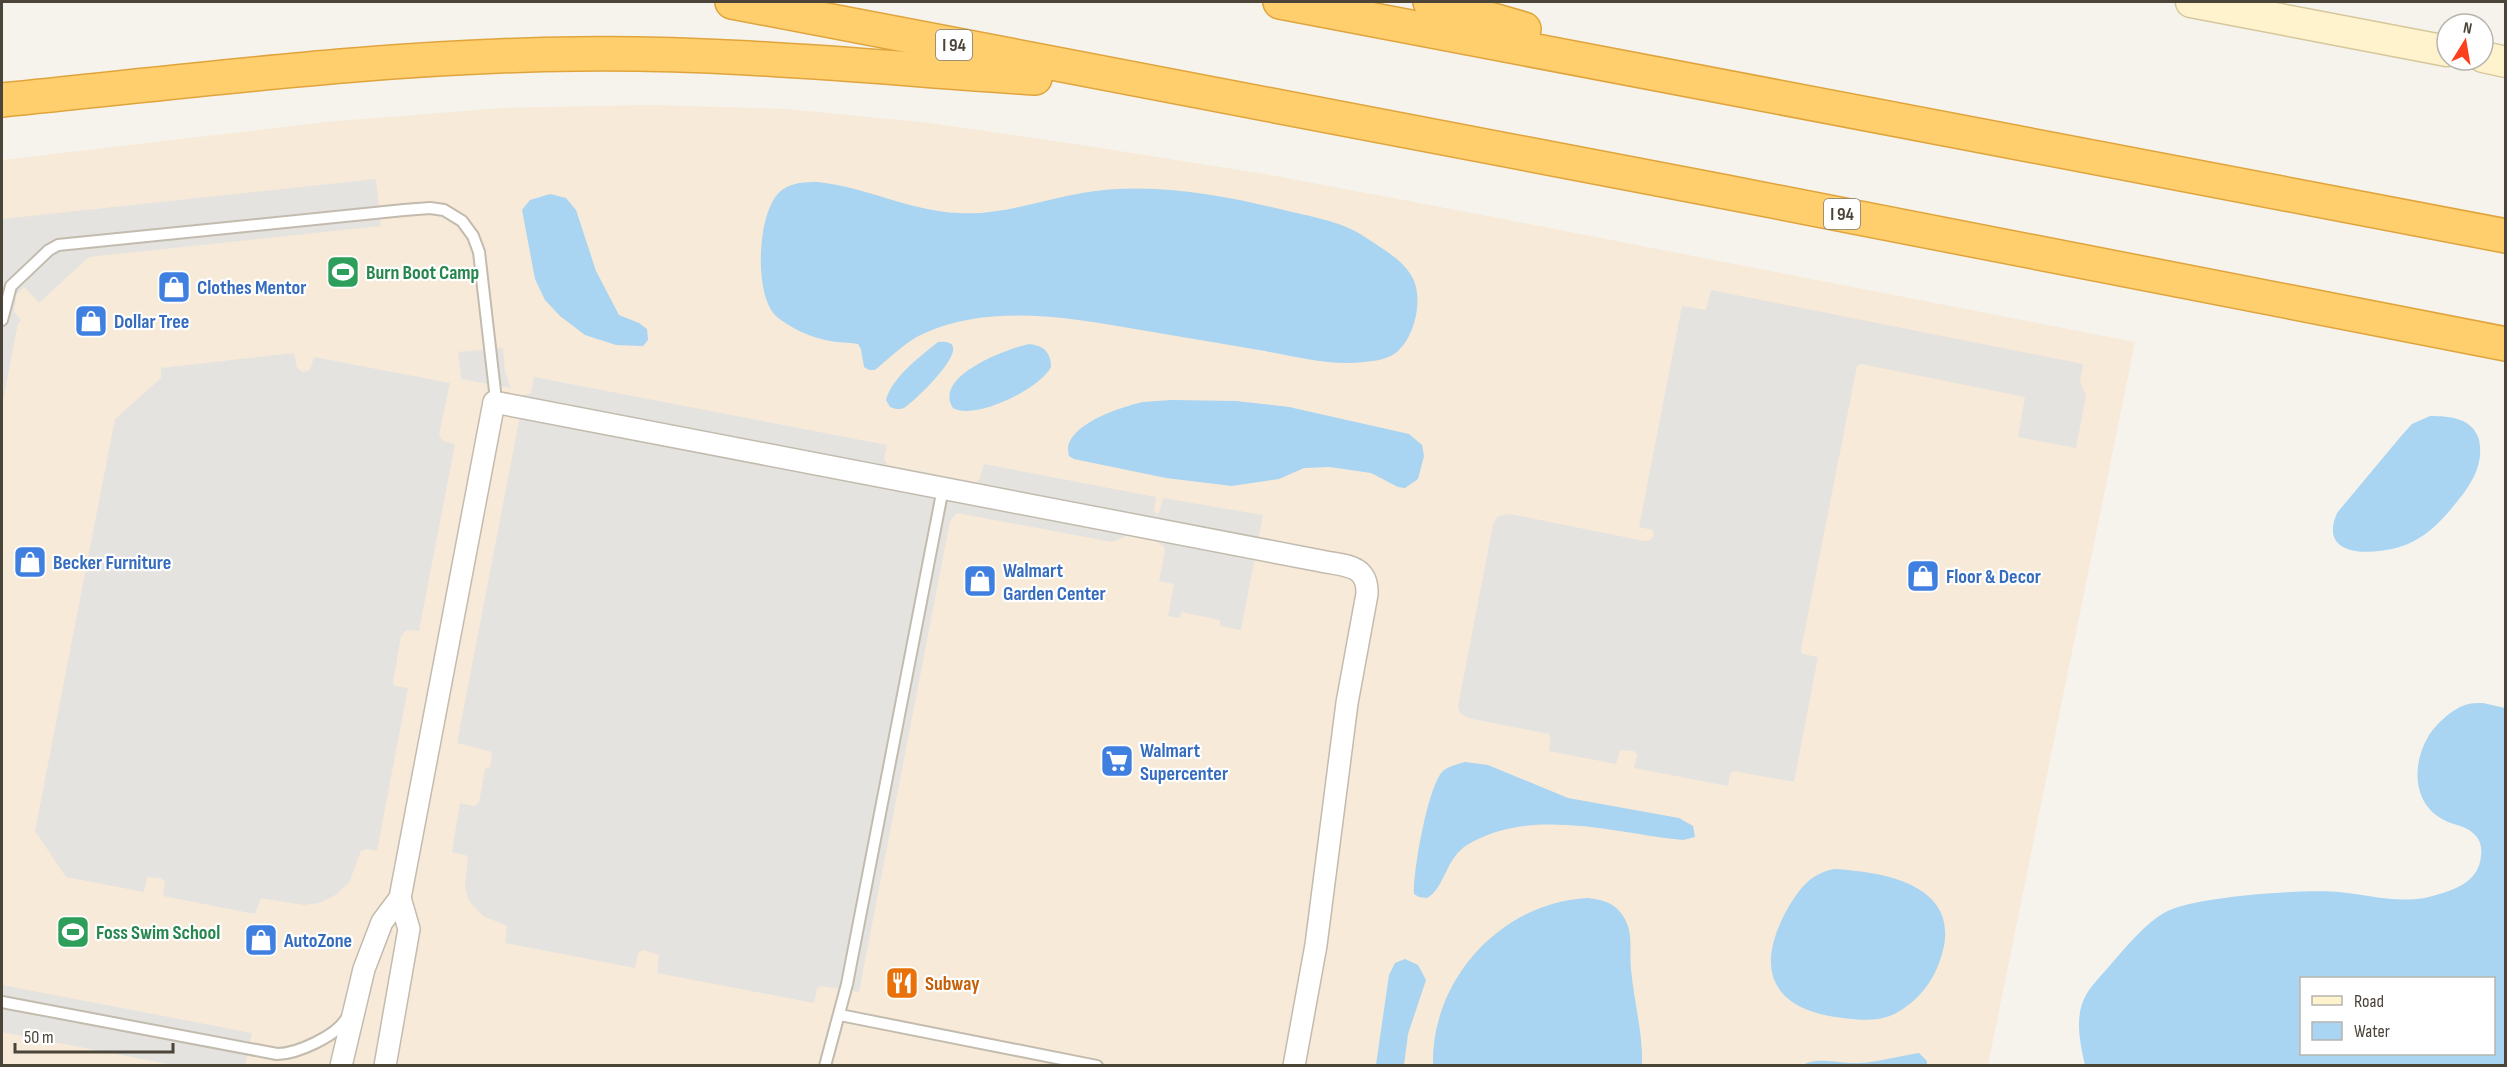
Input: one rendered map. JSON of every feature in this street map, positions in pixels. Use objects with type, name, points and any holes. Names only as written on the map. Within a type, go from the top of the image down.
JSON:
[{"type":"highway","name":"I 94","points":[[732,2],[2505,344]]},
{"type":"highway","points":[[1280,2],[2505,236]]},
{"type":"highway","points":[[1430,2],[1710,84]]},
{"type":"highway","points":[[2,100],[389,62],[579,54],[736,57],[1177,88]]},
{"type":"street","points":[[2191,2],[2435,49]]},
{"type":"street","points":[[341,1065],[364,969],[382,921],[399,898],[494,402],[1356,569],[1364,576],[1367,594],[1347,703],[1316,945],[1294,1065]]},
{"type":"street","points":[[385,1065],[409,929],[399,898]]},
{"type":"lane","points":[[2,320],[11,286],[49,250],[58,245],[438,209],[451,213],[462,221],[478,247],[494,402]]},
{"type":"lane","points":[[825,1065],[840,1016],[943,488]]},
{"type":"lane","points":[[2,1002],[270,1054],[286,1053],[336,1033],[354,1006]]},
{"type":"lane","points":[[840,1016],[1097,1065]]},
{"type":"shaded area","points":[[652,105],[787,109],[930,123],[1276,176],[2135,342],[1988,1065],[2,1065],[2,160],[326,122],[501,108]]},
{"type":"shaded area","points":[[376,179],[381,226],[89,257],[39,303],[24,287],[17,294],[14,312],[21,320],[18,323],[2,406],[2,219]]},
{"type":"shaded area","points":[[1711,290],[2083,364],[2080,382],[2086,396],[2076,448],[2018,437],[2025,397],[1861,364],[1857,366],[1801,650],[1802,654],[1818,657],[1794,782],[1733,771],[1730,774],[1728,786],[1634,768],[1637,755],[1634,751],[1620,750],[1616,764],[1549,751],[1551,739],[1549,734],[1468,718],[1460,713],[1458,706],[1493,525],[1498,516],[1510,514],[1644,541],[1650,540],[1654,535],[1653,530],[1639,527],[1682,306],[1706,310]]},
{"type":"shaded area","points":[[503,348],[505,373],[511,388],[461,379],[458,352]]},
{"type":"shaded area","points":[[294,353],[297,368],[302,372],[310,370],[314,357],[450,383],[439,435],[443,441],[455,444],[419,631],[406,630],[401,636],[393,683],[395,686],[408,688],[377,851],[367,849],[361,851],[349,883],[334,896],[319,903],[304,905],[261,898],[255,914],[163,896],[165,881],[161,878],[147,877],[144,892],[66,877],[35,831],[115,419],[161,378],[161,368]]},
{"type":"shaded area","points":[[534,377],[887,445],[884,460],[888,465],[976,482],[980,479],[984,464],[1156,497],[1154,511],[1157,514],[1163,498],[1263,515],[1241,630],[1220,626],[1220,620],[1181,612],[1180,618],[1168,616],[1174,584],[1159,581],[1165,550],[1157,542],[1127,536],[1112,542],[957,513],[950,521],[859,992],[821,986],[817,989],[814,1003],[657,973],[659,955],[643,950],[638,953],[635,968],[505,943],[507,926],[483,916],[469,901],[465,887],[468,856],[452,852],[460,803],[473,806],[479,803],[485,769],[490,767],[492,752],[457,743],[524,395],[531,393]]},
{"type":"shaded area","points":[[2,985],[252,1033],[245,1065],[173,1065],[2,1032]]},
{"type":"water","points":[[818,182],[923,208],[958,213],[989,212],[1020,207],[1082,193],[1161,189],[1214,195],[1322,219],[1359,233],[1407,269],[1415,283],[1417,293],[1414,325],[1405,343],[1396,353],[1378,360],[1352,363],[1327,362],[1088,321],[1032,316],[977,318],[950,324],[918,336],[875,370],[869,370],[864,367],[858,344],[823,340],[794,328],[776,316],[764,290],[761,272],[763,232],[767,214],[774,200],[782,190],[791,185]]},
{"type":"water","points":[[550,194],[566,198],[576,210],[596,271],[619,315],[647,329],[648,340],[643,346],[616,345],[585,335],[560,316],[545,300],[535,279],[522,210],[530,200]]},
{"type":"water","points":[[938,342],[950,343],[953,349],[950,359],[942,370],[904,408],[890,407],[886,400],[895,383],[908,368]]},
{"type":"water","points":[[1029,344],[1045,350],[1051,362],[1051,367],[1034,385],[990,407],[963,411],[953,408],[949,396],[953,385],[962,375],[990,358]]},
{"type":"water","points":[[1236,401],[1289,407],[1409,434],[1422,445],[1424,456],[1418,479],[1405,488],[1398,487],[1371,473],[1330,467],[1304,468],[1279,479],[1232,486],[1166,478],[1074,459],[1069,456],[1069,445],[1074,436],[1094,420],[1143,402]]},
{"type":"water","points":[[2430,416],[2460,420],[2472,427],[2476,433],[2480,448],[2479,464],[2469,486],[2438,523],[2412,542],[2401,547],[2371,552],[2344,548],[2336,540],[2333,529],[2337,513],[2412,424]]},
{"type":"water","points":[[2483,703],[2505,708],[2505,1065],[2085,1065],[2079,1021],[2086,995],[2136,936],[2164,913],[2198,902],[2276,893],[2323,891],[2395,899],[2418,899],[2455,889],[2470,879],[2479,865],[2481,845],[2479,840],[2468,829],[2448,822],[2433,813],[2421,794],[2418,771],[2419,759],[2431,733],[2449,714],[2470,704]]},
{"type":"water","points":[[1465,762],[1488,765],[1568,798],[1679,818],[1693,826],[1695,837],[1683,840],[1573,825],[1545,824],[1518,827],[1492,833],[1467,845],[1454,858],[1433,893],[1427,898],[1419,897],[1414,894],[1416,867],[1422,830],[1432,793],[1443,771]]},
{"type":"water","points":[[1834,869],[1896,879],[1915,887],[1930,898],[1941,912],[1945,931],[1942,954],[1937,969],[1919,995],[1907,1006],[1884,1018],[1860,1020],[1819,1014],[1800,1006],[1785,996],[1776,983],[1771,968],[1772,950],[1777,930],[1788,908],[1806,883],[1818,874]]},
{"type":"water","points":[[1588,898],[1612,905],[1623,916],[1629,928],[1631,969],[1642,1065],[1433,1065],[1436,1033],[1444,1003],[1458,975],[1478,951],[1501,930],[1527,914],[1557,903]]},
{"type":"water","points":[[1405,959],[1418,965],[1426,980],[1408,1034],[1404,1065],[1376,1065],[1389,975],[1395,963]]},
{"type":"water","points":[[1919,1053],[1927,1061],[1927,1065],[1803,1065],[1815,1061],[1866,1062]]},
{"type":"place","name":"Burn Boot Camp","points":[[343,272]]},
{"type":"place","name":"Clothes Mentor","points":[[174,287]]},
{"type":"place","name":"Dollar Tree","points":[[91,321]]},
{"type":"place","name":"Becker Furniture","points":[[30,562]]},
{"type":"place","name":"Floor & Decor","points":[[1923,576]]},
{"type":"place","name":"Walmart Garden Center","points":[[980,581]]},
{"type":"place","name":"Walmart Supercenter","points":[[1117,761]]},
{"type":"place","name":"Foss Swim School","points":[[73,932]]},
{"type":"place","name":"AutoZone","points":[[261,940]]},
{"type":"place","name":"Subway","points":[[902,983]]}]
